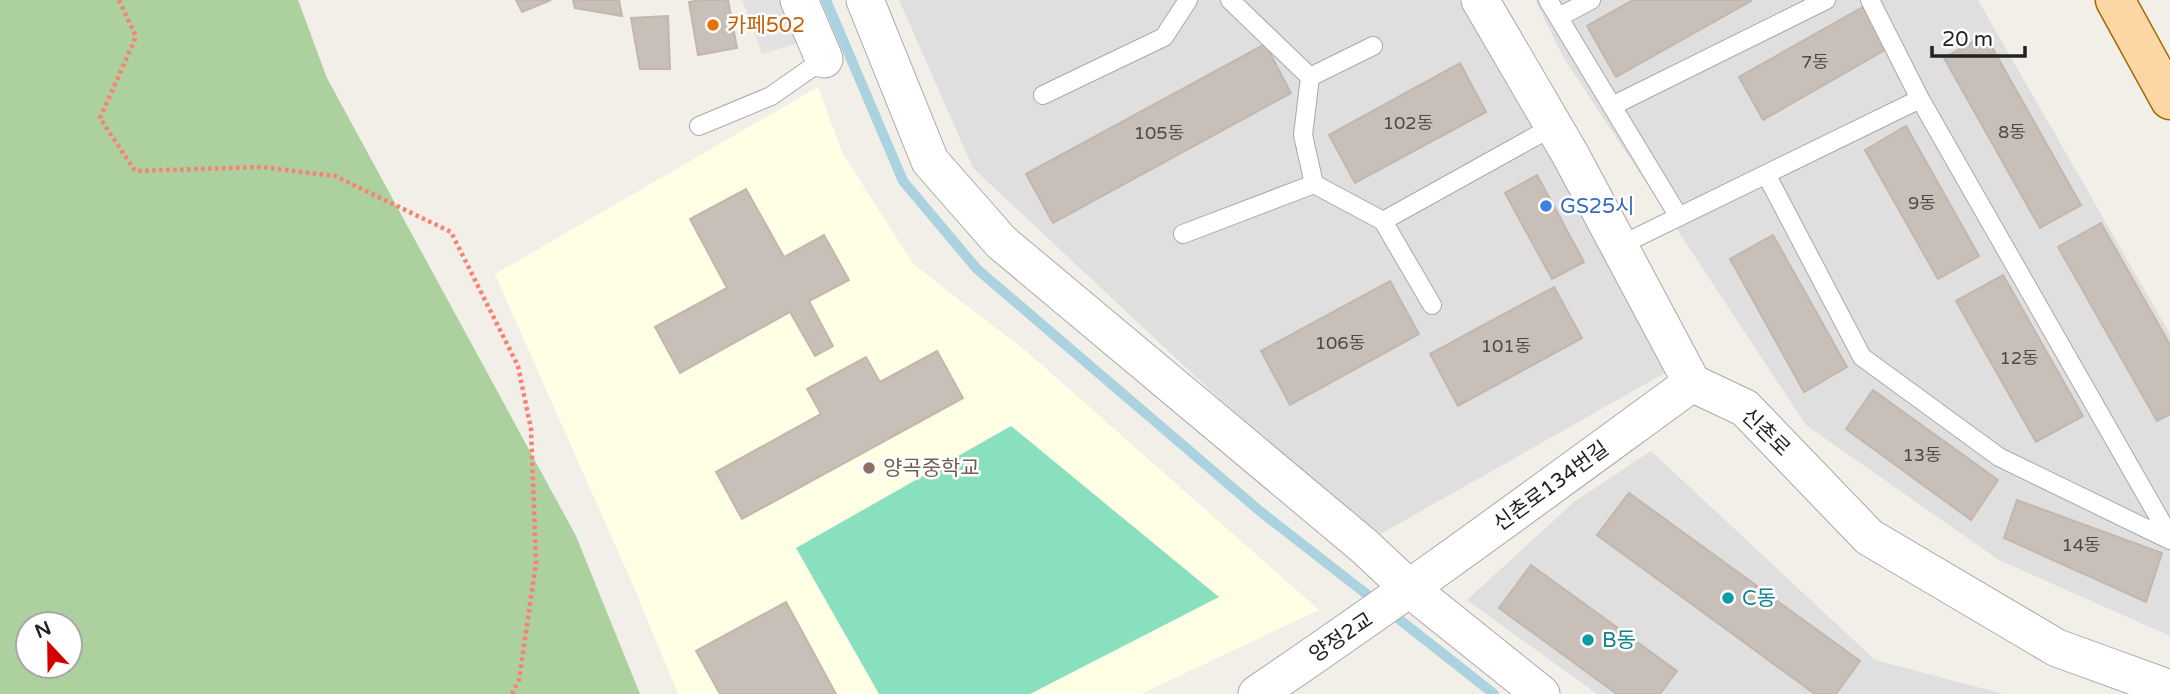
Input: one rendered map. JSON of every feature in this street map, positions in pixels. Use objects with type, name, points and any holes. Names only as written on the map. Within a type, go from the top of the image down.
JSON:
[{"type":"main road","points":[[2115,0],[2170,100]]},
{"type":"street","points":[[799,0],[824,59]]},
{"type":"street","points":[[865,0],[930,162],[1001,242],[1364,546],[1406,592],[1541,694]]},
{"type":"street","points":[[1480,0],[1554,126],[1692,383]]},
{"type":"street","name":"신촌로134번길","points":[[1406,592],[1692,383]]},
{"type":"street","name":"신촌로","points":[[1692,383],[1745,408],[1869,537],[2057,648],[2170,689]]},
{"type":"street","name":"양정2교","points":[[1269,686],[1406,592]]},
{"type":"lane","points":[[1043,94],[1164,37],[1188,0]]},
{"type":"lane","points":[[1230,0],[1310,77]]},
{"type":"lane","points":[[1548,0],[1679,217]]},
{"type":"lane","points":[[1559,18],[1591,0]]},
{"type":"lane","points":[[1612,106],[1826,0]]},
{"type":"lane","points":[[1870,0],[1920,99],[2170,539]]},
{"type":"lane","points":[[1310,77],[1373,46]]},
{"type":"lane","points":[[699,127],[771,96],[824,59]]},
{"type":"lane","points":[[1310,77],[1303,135],[1314,184]]},
{"type":"lane","points":[[1619,246],[1920,99]]},
{"type":"lane","points":[[1383,221],[1554,126]]},
{"type":"lane","points":[[1766,174],[1862,356],[1999,457],[2170,539]]},
{"type":"lane","points":[[1183,234],[1314,184],[1383,221],[1432,305]]},
{"type":"path","points":[[119,0],[136,37],[100,118],[135,171],[261,167],[335,176],[451,232],[518,366],[531,429],[536,563],[519,680],[512,694]]},
{"type":"shaded area","points":[[742,0],[788,0],[805,41],[762,54]]},
{"type":"shaded area","points":[[899,0],[1461,0],[1672,369],[1370,540],[973,168]]},
{"type":"shaded area","points":[[1535,0],[1978,0],[2170,334],[2170,636],[1999,560],[1806,425],[1563,57]]},
{"type":"shaded area","name":"양곡중학교","points":[[818,87],[843,154],[914,265],[1026,351],[1319,610],[1141,694],[678,694],[633,585],[495,274]]},
{"type":"shaded area","points":[[1651,451],[1875,660],[2004,694],[1597,694],[1467,600],[1574,502]]},
{"type":"green space","points":[[0,0],[298,0],[327,78],[576,536],[640,694],[0,694]]},
{"type":"green space","points":[[1011,426],[1219,597],[1030,694],[879,694],[796,548]]},
{"type":"building","points":[[516,0],[551,0],[522,12]]},
{"type":"building","points":[[573,0],[619,0],[622,16],[575,8]]},
{"type":"building","name":"카페502","points":[[728,0],[737,48],[698,55],[689,2]]},
{"type":"building","points":[[1633,0],[1751,1],[1616,77],[1587,26]]},
{"type":"building","points":[[1868,4],[1892,46],[1763,120],[1739,77]]},
{"type":"building","points":[[668,16],[670,69],[640,69],[631,18]]},
{"type":"building","points":[[1985,35],[2081,205],[2040,228],[1944,58]]},
{"type":"building","points":[[1265,44],[1291,93],[1053,223],[1026,174]]},
{"type":"building","points":[[1460,63],[1486,112],[1355,183],[1329,135]]},
{"type":"building","points":[[1906,126],[1979,256],[1938,279],[1865,150]]},
{"type":"building","points":[[1537,175],[1584,262],[1552,279],[1505,193]]},
{"type":"building","points":[[746,189],[784,257],[824,235],[849,280],[809,301],[833,346],[815,356],[790,312],[680,373],[655,327],[727,288],[690,219]]},
{"type":"building","points":[[2101,223],[2170,345],[2170,414],[2157,421],[2058,247]]},
{"type":"building","points":[[1773,235],[1847,367],[1804,392],[1730,259]]},
{"type":"building","points":[[2003,275],[2083,416],[2036,442],[1956,301]]},
{"type":"building","points":[[1390,281],[1419,334],[1290,405],[1261,351]]},
{"type":"building","points":[[1554,287],[1582,338],[1458,406],[1430,354]]},
{"type":"building","points":[[937,351],[963,398],[742,519],[716,472],[821,414],[807,389],[866,357],[880,382]]},
{"type":"building","points":[[1873,390],[1998,480],[1971,520],[1846,429]]},
{"type":"building","name":"C동","points":[[1629,493],[1860,661],[1836,694],[1815,694],[1597,535]]},
{"type":"building","points":[[2017,500],[2162,553],[2146,602],[2004,538]]},
{"type":"building","name":"B동","points":[[1531,565],[1677,671],[1660,694],[1617,694],[1499,608]]},
{"type":"building","points":[[786,602],[836,694],[720,694],[696,651]]},
{"type":"waterway","points":[[826,0],[903,181],[977,269],[1261,512],[1378,603]]},
{"type":"waterway","points":[[1390,612],[1494,694]]},
{"type":"place","name":"카페502","points":[[713,25]]},
{"type":"place","name":"GS25시","points":[[1546,206]]},
{"type":"place","name":"양곡중학교","points":[[869,468]]},
{"type":"place","name":"C동","points":[[1728,598]]},
{"type":"place","name":"B동","points":[[1588,640]]}]
